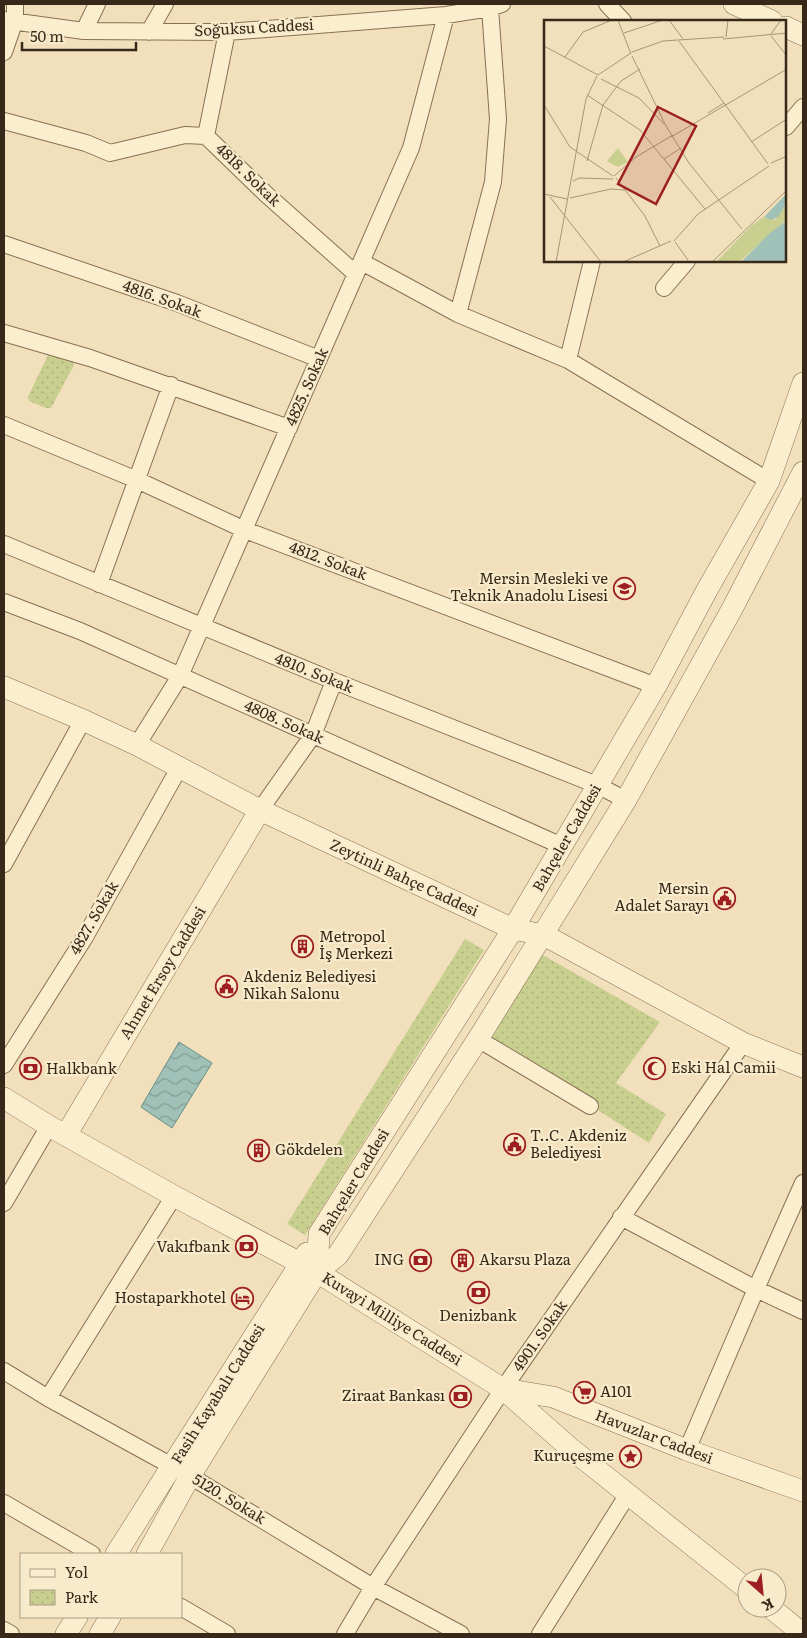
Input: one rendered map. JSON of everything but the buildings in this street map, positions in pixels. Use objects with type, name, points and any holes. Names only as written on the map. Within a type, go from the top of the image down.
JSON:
[{"type":"street","points":[[4,52],[9,20],[15,4]]},
{"type":"street","points":[[84,31],[96,4]]},
{"type":"street","points":[[149,32],[165,4]]},
{"type":"street","points":[[607,4],[622,20]]},
{"type":"street","points":[[734,4],[770,20]]},
{"type":"street","points":[[458,314],[493,182],[498,120],[496,6]]},
{"type":"street","name":"Soğuksu Caddesi","points":[[9,20],[84,31],[227,32],[446,15],[496,6]]},
{"type":"street","name":"4825. Sokak","points":[[137,745],[180,676],[411,148],[446,15]]},
{"type":"street","points":[[787,27],[803,35]]},
{"type":"street","points":[[206,136],[227,32]]},
{"type":"street","points":[[787,126],[803,107]]},
{"type":"street","name":"4818. Sokak","points":[[4,121],[86,143],[110,153],[185,135],[206,136],[266,195],[359,268],[458,314],[568,360],[769,481]]},
{"type":"street","name":"4816. Sokak","points":[[4,244],[176,303],[319,360]]},
{"type":"street","points":[[568,360],[592,262]]},
{"type":"street","points":[[664,288],[685,262]]},
{"type":"street","points":[[4,333],[90,358],[290,428]]},
{"type":"street","name":"Bahçeler Caddesi","points":[[319,1234],[513,929],[656,686],[707,590],[769,481],[803,383]]},
{"type":"street","points":[[99,584],[170,385]]},
{"type":"street","name":"4812. Sokak","points":[[4,425],[137,480],[245,530],[656,686]]},
{"type":"street","name":"Bahçeler Caddesi","points":[[309,1268],[338,1255],[544,935],[626,800],[732,609],[803,475]]},
{"type":"street","name":"4810. Sokak","points":[[4,544],[202,628],[597,785],[626,800]]},
{"type":"street","name":"4808. Sokak","points":[[4,602],[80,632],[562,846]]},
{"type":"street","points":[[260,810],[312,735],[334,681]]},
{"type":"street","name":"Zeytinli Bahçe Caddesi","points":[[5,689],[83,720],[137,745],[260,810],[513,929],[544,935],[743,1043],[803,1066]]},
{"type":"street","points":[[4,864],[83,720]]},
{"type":"street","name":"4827. Sokak","points":[[4,1065],[85,937],[179,768]]},
{"type":"street","name":"Ahmet Ersoy Caddesi","points":[[57,1131],[260,810]]},
{"type":"street","points":[[478,1039],[590,1106]]},
{"type":"street","name":"4901. Sokak","points":[[345,1634],[503,1389],[743,1043]]},
{"type":"street","name":"Kuvayi Milliye Caddesi","points":[[4,1098],[57,1131],[309,1268],[503,1389],[570,1448],[737,1581]]},
{"type":"street","points":[[4,1203],[57,1131]]},
{"type":"street","points":[[687,1450],[803,1183]]},
{"type":"street","points":[[48,1398],[174,1196]]},
{"type":"street","points":[[621,1217],[756,1289],[803,1311]]},
{"type":"street","name":"Fasih Kayabalı Caddesi","points":[[117,1553],[181,1471],[309,1268],[319,1234]]},
{"type":"street","name":"5120. Sokak","points":[[4,1371],[48,1398],[181,1471],[374,1587],[461,1634]]},
{"type":"street","name":"Havuzlar Caddesi","points":[[503,1389],[553,1397],[687,1450],[803,1491]]},
{"type":"street","name":"Fasih Kayabalı Caddesi","points":[[146,1553],[181,1471]]},
{"type":"street","points":[[540,1634],[628,1494]]},
{"type":"street","points":[[4,1503],[90,1553]]},
{"type":"street","points":[[182,1608],[227,1634]]},
{"type":"street","points":[[66,1634],[76,1618]]},
{"type":"street","points":[[100,1634],[109,1618]]},
{"type":"street","points":[[783,1618],[803,1634]]},
{"type":"street","points":[[4,1630],[11,1634]]},
{"type":"green space","points":[[54,354],[72,360],[74,365],[51,408],[46,408],[29,401],[28,397],[48,355]]},
{"type":"green space","points":[[465,939],[484,950],[305,1235],[287,1224]]},
{"type":"green space","points":[[541,954],[660,1022],[616,1083],[666,1114],[649,1143],[486,1038]]},
{"type":"water","points":[[179,1042],[212,1063],[172,1128],[141,1107]]},
{"type":"place","name":"Mersin Mesleki ve Teknik Anadolu Lisesi","points":[[624,588]]},
{"type":"place","name":"Mersin Adalet Sarayı","points":[[725,898]]},
{"type":"place","name":"Metropol İş Merkezi","points":[[303,946]]},
{"type":"place","name":"Akdeniz Belediyesi Nikah Salonu","points":[[227,986]]},
{"type":"place","name":"Eski Hal Camii","points":[[655,1068]]},
{"type":"place","name":"Halkbank","points":[[30,1069]]},
{"type":"place","name":"T..C. Akdeniz Belediyesi","points":[[514,1145]]},
{"type":"place","name":"Gökdelen","points":[[259,1150]]},
{"type":"place","name":"Vakıfbank","points":[[246,1247]]},
{"type":"place","name":"ING","points":[[420,1260]]},
{"type":"place","name":"Akarsu Plaza","points":[[463,1260]]},
{"type":"place","name":"Denizbank","points":[[478,1293]]},
{"type":"place","name":"Hostaparkhotel","points":[[242,1298]]},
{"type":"place","name":"A101","points":[[584,1392]]},
{"type":"place","name":"Ziraat Bankası","points":[[461,1396]]},
{"type":"place","name":"Kuruçeşme","points":[[630,1456]]}]
